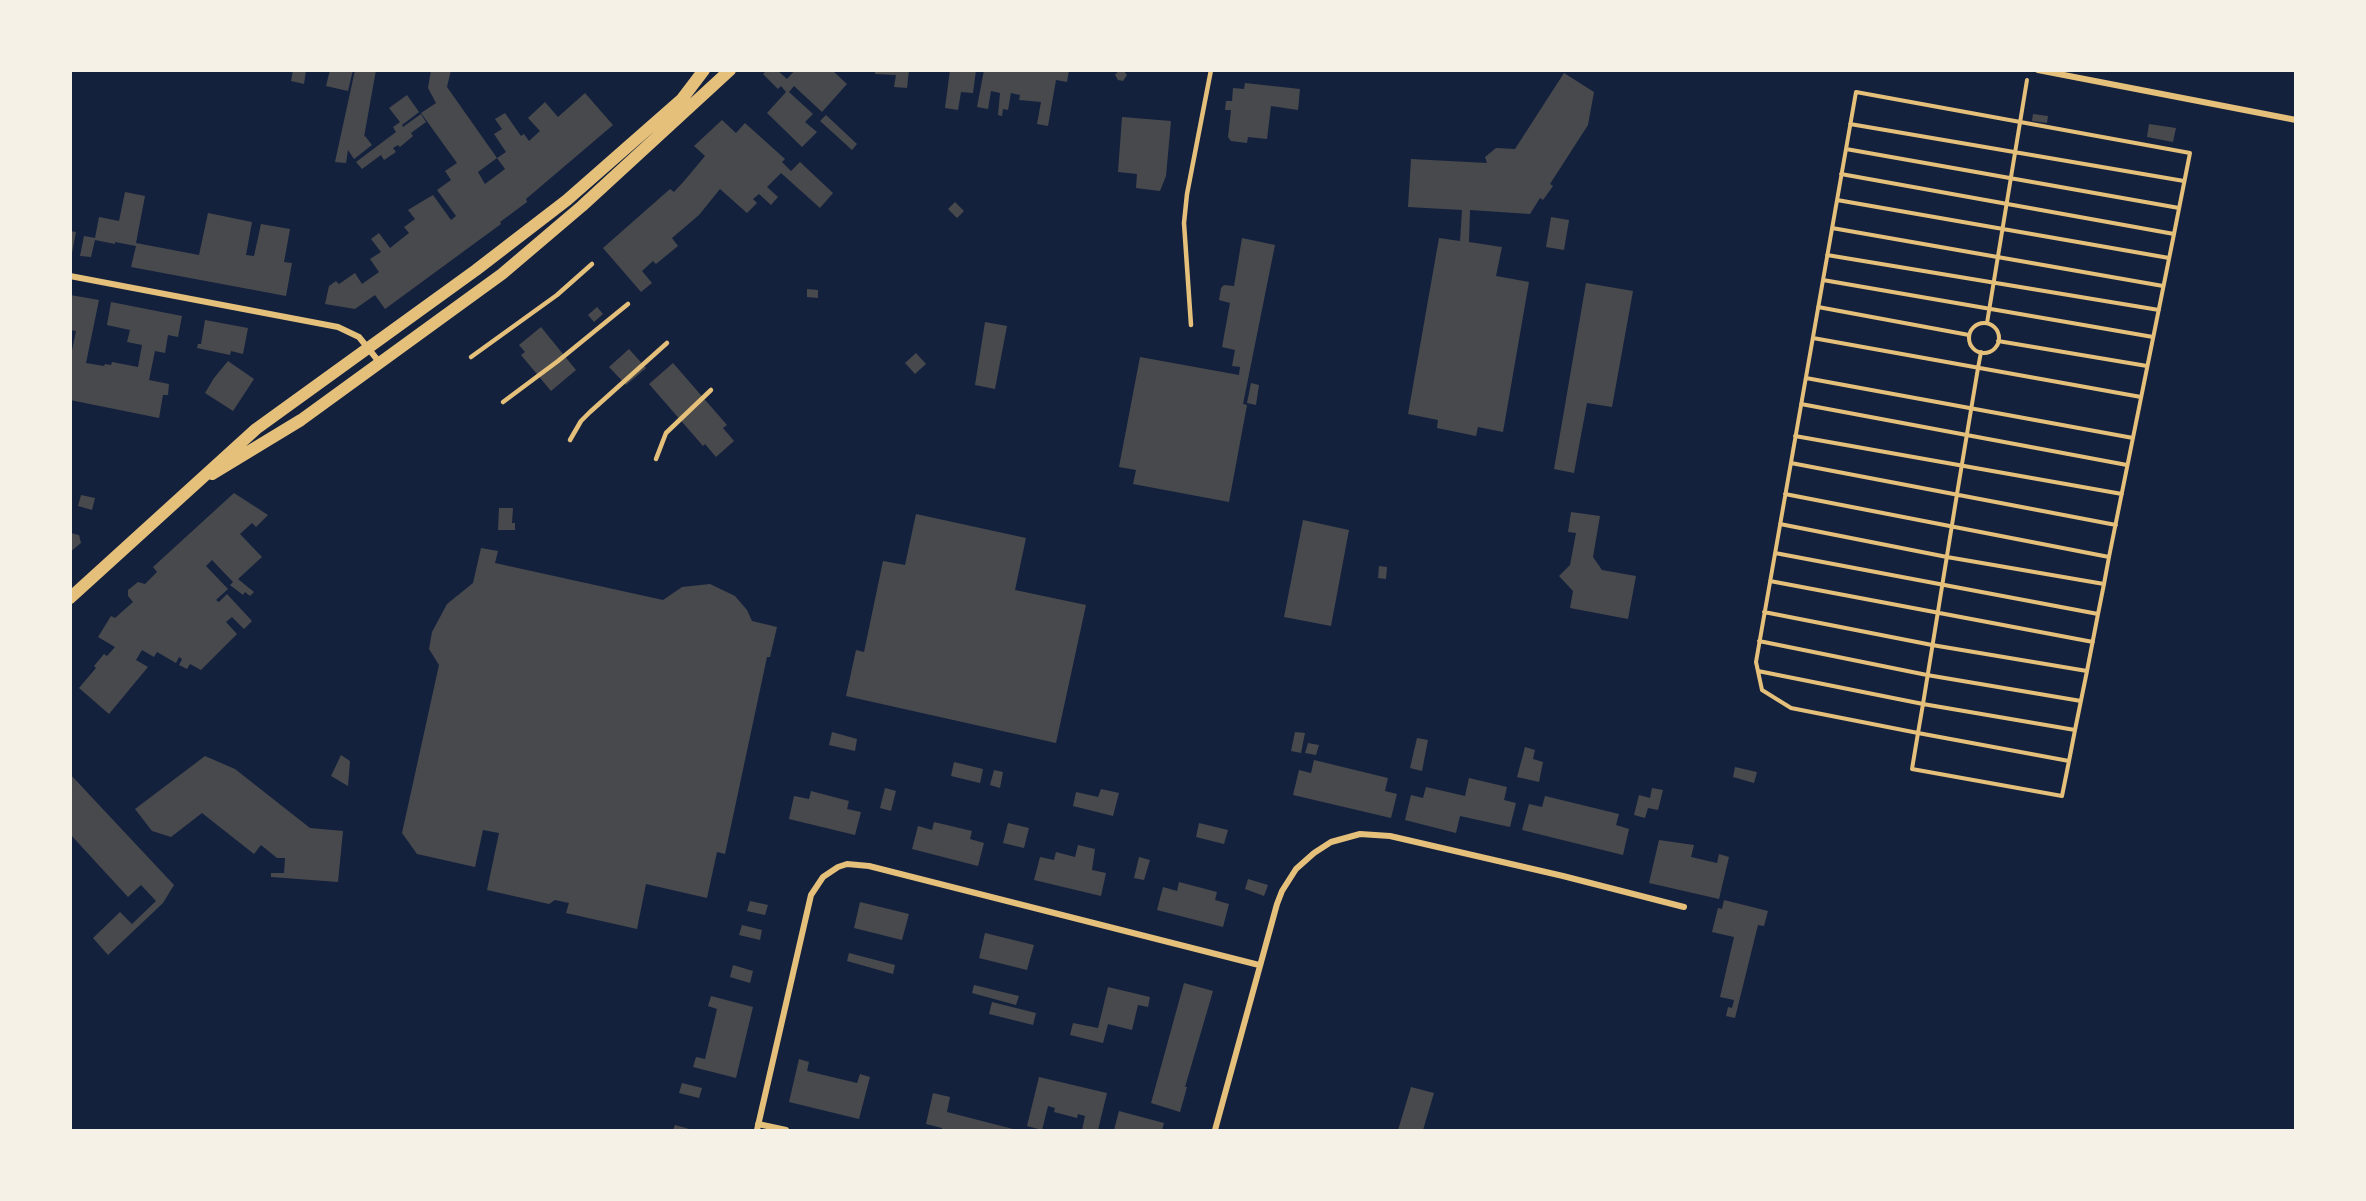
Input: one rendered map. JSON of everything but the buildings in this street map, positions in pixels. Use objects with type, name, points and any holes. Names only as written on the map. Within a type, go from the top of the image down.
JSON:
[{"type":"main road","points":[[70,598],[256,429],[567,200],[682,99],[704,70]]},
{"type":"main road","points":[[193,486],[286,430],[485,287],[544,241],[730,70]]},
{"type":"street","points":[[2038,70],[2295,120]]},
{"type":"street","points":[[70,276],[322,323],[353,333],[369,348],[380,363]]},
{"type":"street","points":[[1215,1131],[1276,903],[1289,879],[1314,853],[1331,842],[1350,835],[1370,833],[1390,836],[1586,881],[1684,907]]},
{"type":"street","points":[[786,1131],[758,1127],[811,895],[816,885],[830,871],[847,864],[869,866],[1259,965]]},
{"type":"lane","points":[[1191,325],[1184,223],[1187,194],[1212,70]]},
{"type":"lane","points":[[471,357],[557,295],[592,264]]},
{"type":"lane","points":[[503,402],[628,304]]},
{"type":"lane","points":[[570,440],[581,421],[667,343]]},
{"type":"lane","points":[[656,459],[666,433],[711,390]]},
{"type":"path","points":[[1987,323],[2029,70]]},
{"type":"path","points":[[1981,352],[1927,675],[1923,704],[1918,733],[1912,769],[2062,796],[2093,642],[2109,557],[2128,465],[2158,310],[2190,153],[1856,92],[1759,641],[1756,662],[1762,690],[1791,708],[1918,733],[2069,761]]},
{"type":"path","points":[[1850,124],[2184,181]]},
{"type":"path","points":[[1846,149],[2179,208]]},
{"type":"path","points":[[1841,174],[2174,234]]},
{"type":"path","points":[[1837,200],[2169,258]]},
{"type":"path","points":[[1832,228],[2163,286]]},
{"type":"path","points":[[1827,255],[2158,310]]},
{"type":"path","points":[[1823,280],[2153,338]]},
{"type":"path","points":[[1818,307],[1969,335]]},
{"type":"path","points":[[1987,323],[1997,332],[1998,341],[1993,350],[1981,352],[1972,348],[1969,335],[1978,324],[1987,323]]},
{"type":"path","points":[[1813,338],[2141,397]]},
{"type":"path","points":[[1998,341],[2147,366]]},
{"type":"path","points":[[1806,378],[2133,438]]},
{"type":"path","points":[[1801,404],[2128,465]]},
{"type":"path","points":[[1796,436],[2122,494]]},
{"type":"path","points":[[1791,463],[2116,525]]},
{"type":"path","points":[[1785,494],[2109,557]]},
{"type":"path","points":[[1780,524],[1947,557],[2104,584]]},
{"type":"path","points":[[1775,553],[2098,614]]},
{"type":"path","points":[[1770,581],[2093,642]]},
{"type":"path","points":[[1764,612],[1932,645],[2087,671]]},
{"type":"path","points":[[1759,641],[1927,675],[2081,701]]},
{"type":"path","points":[[1758,671],[1923,704],[2075,730]]}]
